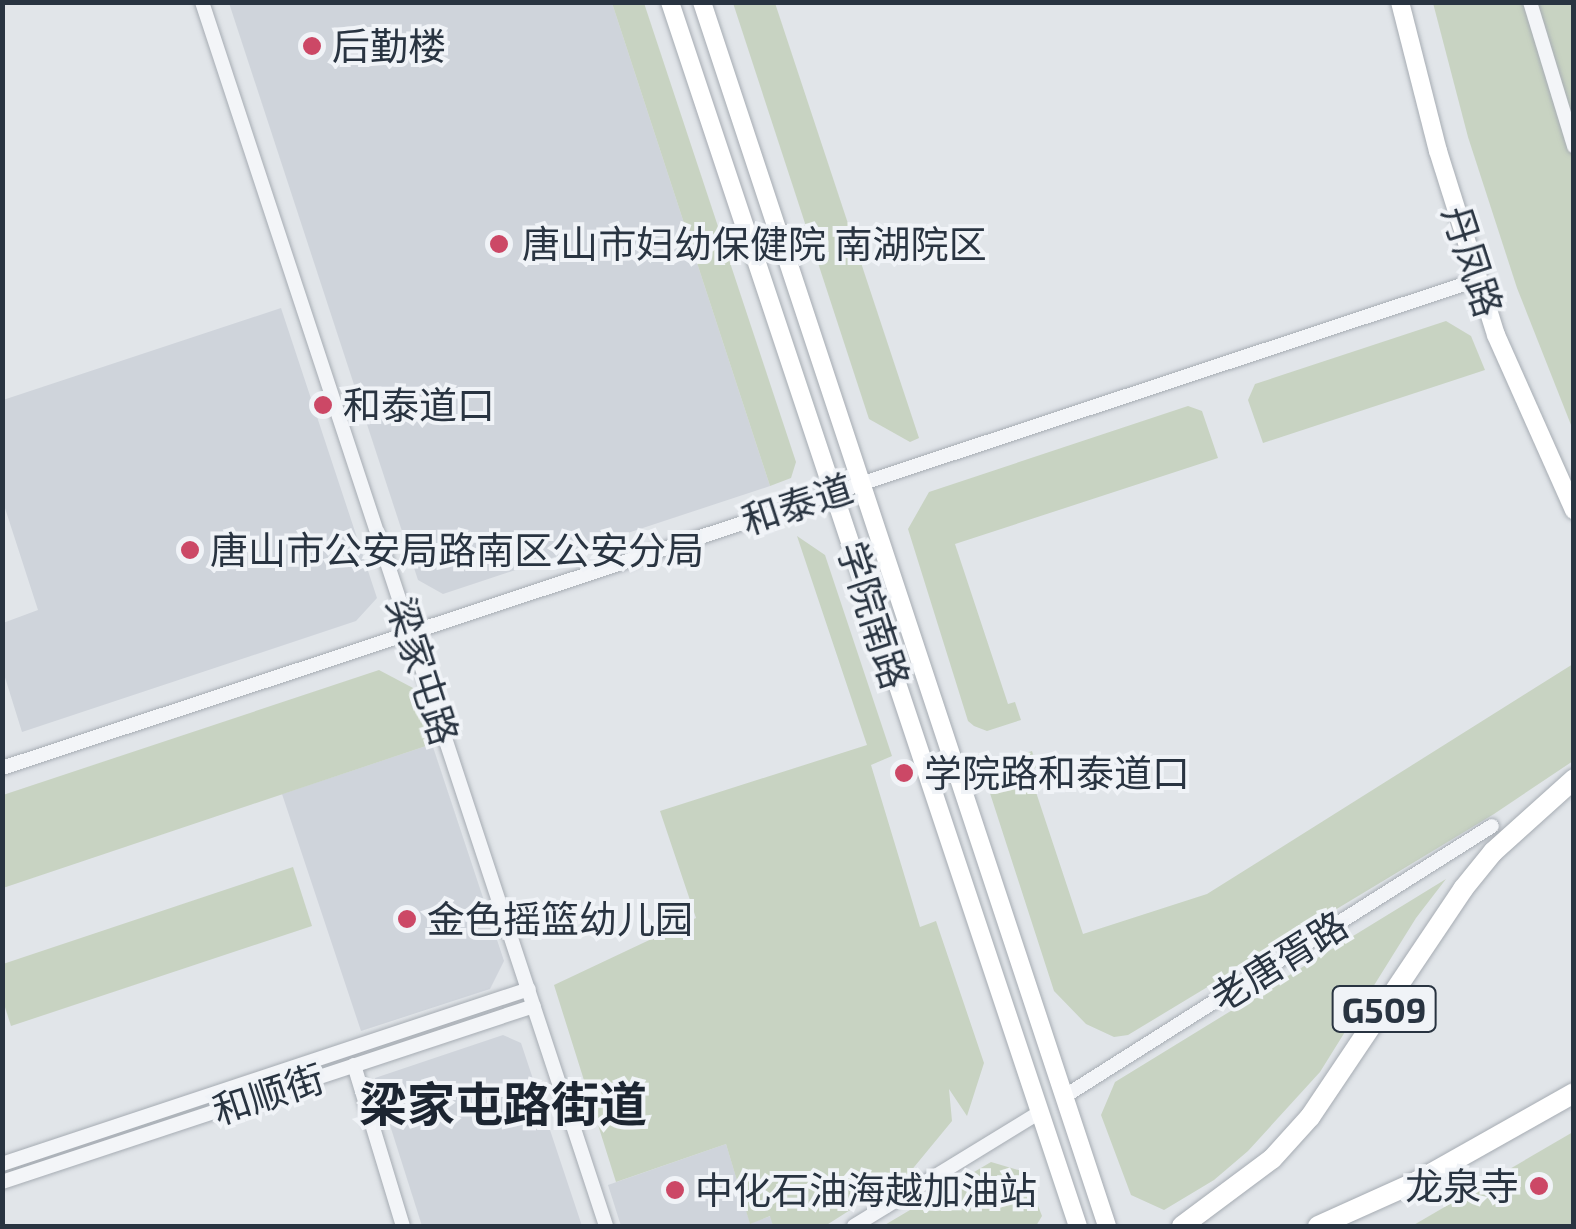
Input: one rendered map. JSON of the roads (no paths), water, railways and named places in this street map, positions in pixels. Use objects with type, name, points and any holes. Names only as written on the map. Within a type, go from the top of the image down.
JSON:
[{"type":"highway","name":"G509","points":[[1182,1226],[1260,1170],[1310,1117],[1463,890],[1506,839],[1574,778]]},
{"type":"highway","points":[[1318,1226],[1416,1182],[1574,1092]]},
{"type":"main road","name":"学院南路","points":[[670,2],[1078,1226]]},
{"type":"main road","name":"学院南路","points":[[702,2],[1107,1226]]},
{"type":"main road","name":"丹凤路","points":[[1400,2],[1478,280],[1519,395],[1574,510]]},
{"type":"street","name":"梁家屯路","points":[[202,2],[606,1226]]},
{"type":"street","points":[[1530,2],[1574,146]]},
{"type":"street","name":"和泰道","points":[[2,768],[1478,280]]},
{"type":"street","name":"老唐胥路","points":[[1065,1096],[1492,826]]},
{"type":"street","name":"和顺街","points":[[2,1164],[529,989]]},
{"type":"street","name":"和顺街","points":[[2,1182],[534,1006]]},
{"type":"street","points":[[354,1065],[403,1226]]},
{"type":"street","points":[[854,1226],[1040,1112]]},
{"type":"place","name":"后勤楼","points":[[312,46]]},
{"type":"place","name":"唐山市妇幼保健院 南湖院区","points":[[499,244]]},
{"type":"place","name":"和泰道口","points":[[323,405]]},
{"type":"place","name":"唐山市公安局路南区公安分局","points":[[190,550]]},
{"type":"place","name":"学院路和泰道口","points":[[904,773]]},
{"type":"place","name":"金色摇篮幼儿园","points":[[407,919]]},
{"type":"place","name":"龙泉寺","points":[[1539,1186]]},
{"type":"place","name":"中化石油海越加油站","points":[[675,1190]]},
{"type":"district","name":"梁家屯路街道","points":[[503,1104]]}]
